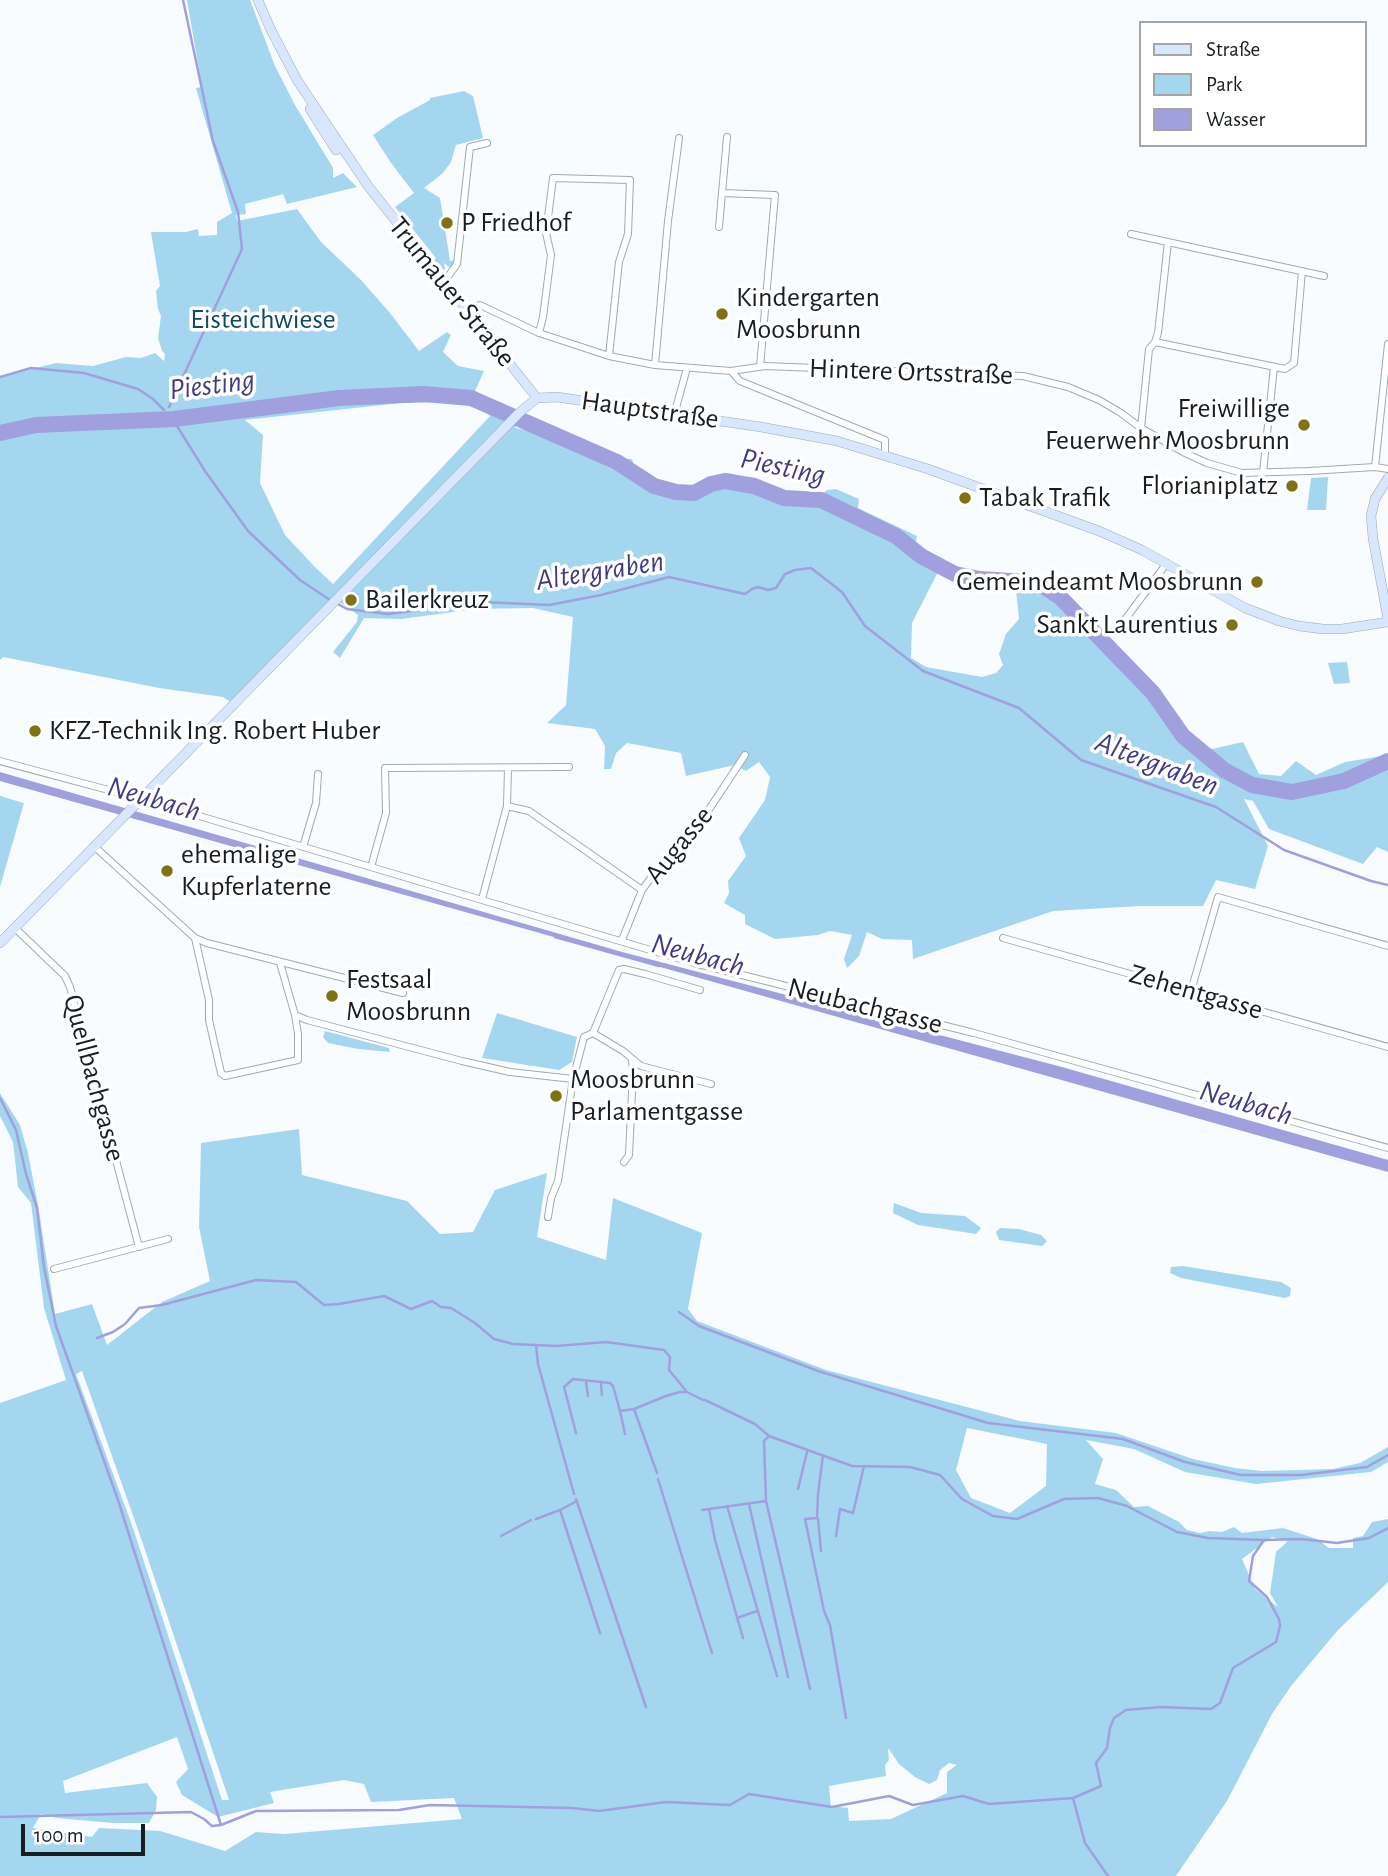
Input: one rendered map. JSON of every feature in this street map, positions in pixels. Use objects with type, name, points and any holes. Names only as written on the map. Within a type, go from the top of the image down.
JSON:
[{"type":"main road","name":"Trumauer Straße","points":[[258,0],[298,80],[368,186],[537,398]]},
{"type":"main road","name":"Hauptstraße","points":[[537,398],[557,397],[837,441],[1062,517],[1142,550],[1245,608],[1279,621],[1323,629],[1342,629],[1388,621]]},
{"type":"main road","points":[[0,943],[530,401],[537,398]]},
{"type":"main road","points":[[1388,478],[1375,499],[1371,516],[1388,621]]},
{"type":"street","points":[[719,227],[727,136]]},
{"type":"street","points":[[654,365],[679,138]]},
{"type":"street","points":[[444,282],[457,264],[470,147],[487,143]]},
{"type":"street","points":[[538,333],[543,317],[551,255],[546,233],[554,178],[630,180],[628,233],[619,262],[609,356]]},
{"type":"street","points":[[722,193],[775,195],[760,367]]},
{"type":"street","points":[[1130,234],[1324,276]]},
{"type":"street","points":[[1141,428],[1149,349],[1158,333],[1168,242]]},
{"type":"street","points":[[1155,342],[1286,369],[1294,363],[1302,271]]},
{"type":"street","name":"Hintere Ortsstraße","points":[[467,310],[480,305],[538,333],[609,356],[654,365],[731,371],[760,367],[1023,376],[1068,387],[1099,400],[1183,452],[1207,463],[1242,473],[1375,467],[1388,469]]},
{"type":"street","points":[[1375,467],[1388,344]]},
{"type":"street","points":[[1263,473],[1274,367]]},
{"type":"street","points":[[674,415],[687,368]]},
{"type":"street","name":"Hauptstraße","points":[[731,371],[740,381],[885,440],[885,456]]},
{"type":"street","points":[[1121,625],[1167,563]]},
{"type":"street","name":"Augasse","points":[[621,940],[642,890],[671,851],[702,820],[745,755]]},
{"type":"street","name":"Neubachgasse","points":[[0,761],[142,799],[694,963],[974,1033],[1388,1148]]},
{"type":"street","points":[[371,867],[386,813],[385,768],[569,767]]},
{"type":"street","points":[[482,899],[507,806],[508,768]]},
{"type":"street","points":[[303,847],[316,803],[318,774]]},
{"type":"street","points":[[507,806],[529,811],[642,890]]},
{"type":"street","points":[[94,847],[195,938],[279,963],[403,993]]},
{"type":"street","points":[[1191,991],[1218,898],[1388,946]]},
{"type":"street","name":"Quellbachgasse","points":[[15,928],[65,976],[70,986],[139,1247]]},
{"type":"street","points":[[195,938],[209,1000],[209,1020],[221,1073],[225,1076],[298,1060],[295,1015],[279,963]]},
{"type":"street","name":"Zehentgasse","points":[[1003,938],[1388,1046]]},
{"type":"street","points":[[548,1217],[551,1198],[558,1181],[573,1079],[584,1037],[593,1033],[619,971],[624,969],[701,990]]},
{"type":"street","points":[[295,1015],[462,1061],[510,1072],[573,1079]]},
{"type":"street","points":[[593,1033],[624,1051],[641,1066],[710,1084]]},
{"type":"street","points":[[624,1162],[629,1155],[632,1060]]},
{"type":"street","points":[[54,1269],[168,1240]]},
{"type":"green space","name":"Eisteichwiese","points":[[187,0],[250,0],[275,66],[333,168],[333,178],[343,173],[357,187],[287,204],[283,194],[245,204],[246,214],[236,215],[237,221],[297,209],[321,242],[361,280],[419,351],[447,332],[451,335],[443,352],[458,366],[484,371],[475,391],[507,407],[516,428],[577,443],[608,458],[632,459],[637,476],[654,485],[692,487],[705,481],[751,487],[779,501],[813,502],[827,490],[836,489],[859,499],[858,508],[917,536],[915,547],[943,562],[912,623],[911,658],[926,667],[982,677],[996,673],[1003,665],[999,654],[1006,634],[1019,619],[1016,590],[1032,584],[1050,595],[1103,645],[1203,751],[1243,742],[1259,774],[1281,776],[1296,761],[1316,775],[1345,762],[1388,755],[1388,852],[1377,847],[1363,864],[1269,829],[1253,801],[1244,799],[1268,846],[1255,889],[1216,880],[1203,906],[1053,911],[913,959],[912,940],[882,939],[867,932],[859,956],[847,968],[844,959],[852,935],[830,931],[818,935],[775,939],[745,924],[745,915],[724,903],[729,893],[728,881],[746,856],[739,838],[765,800],[770,777],[759,762],[746,771],[735,765],[686,776],[681,753],[627,743],[616,753],[611,769],[604,769],[605,746],[595,729],[547,723],[566,705],[573,617],[533,608],[476,609],[401,619],[364,618],[340,658],[333,652],[357,622],[358,615],[334,598],[232,703],[223,697],[159,688],[3,657],[0,660],[0,377],[56,363],[93,366],[155,353],[164,361],[165,354],[158,338],[161,316],[156,291],[160,286],[151,232],[186,232],[198,229],[199,236],[217,235],[217,222],[232,213],[196,88],[202,87]],"holes":[[[457,402],[482,409],[490,416],[333,584],[285,535],[260,483],[263,435],[245,420],[401,403]]]},
{"type":"green space","points":[[464,91],[473,96],[483,138],[456,145],[451,162],[443,173],[424,188],[440,198],[450,261],[455,260],[454,266],[449,267],[444,263],[445,270],[433,261],[436,258],[395,207],[414,193],[373,135],[430,98]]},
{"type":"green space","points":[[1328,477],[1326,510],[1307,510],[1311,478]]},
{"type":"green space","points":[[1347,662],[1350,683],[1334,684],[1328,663]]},
{"type":"green space","points":[[0,796],[24,803],[0,887]]},
{"type":"green space","points":[[497,1013],[577,1037],[572,1062],[559,1070],[482,1058]]},
{"type":"green space","points":[[325,1031],[389,1048],[390,1052],[328,1043],[323,1037]]},
{"type":"green space","points":[[0,1093],[20,1125],[28,1153],[55,1314],[92,1304],[107,1345],[162,1302],[210,1281],[199,1227],[201,1143],[299,1129],[302,1175],[407,1201],[440,1234],[473,1232],[495,1190],[547,1173],[537,1237],[606,1260],[613,1198],[702,1233],[688,1309],[697,1321],[826,1370],[1020,1421],[1116,1433],[1193,1459],[1235,1468],[1262,1471],[1333,1469],[1360,1463],[1388,1447],[1388,1462],[1371,1472],[1256,1484],[1185,1472],[1134,1449],[1086,1440],[1103,1459],[1095,1484],[1116,1490],[1134,1507],[1148,1506],[1179,1522],[1187,1530],[1200,1533],[1222,1532],[1234,1527],[1242,1533],[1283,1528],[1317,1539],[1329,1548],[1353,1548],[1353,1538],[1363,1536],[1372,1522],[1388,1519],[1388,1582],[1338,1630],[1291,1686],[1272,1714],[1227,1801],[1176,1876],[0,1876],[0,1403],[66,1380],[44,1308],[31,1203],[18,1187],[13,1142],[0,1116]],"holes":[[[82,1371],[229,1800],[222,1800],[132,1525],[76,1374]],[[967,1428],[1047,1444],[1046,1486],[1010,1513],[971,1498],[956,1470]],[[1272,1537],[1288,1541],[1276,1552],[1270,1593],[1278,1607],[1255,1589],[1242,1559]],[[177,1737],[188,1769],[176,1782],[182,1795],[218,1817],[274,1803],[270,1792],[344,1780],[364,1784],[371,1802],[454,1798],[462,1819],[284,1834],[256,1832],[225,1851],[160,1831],[99,1828],[92,1837],[33,1828],[41,1814],[113,1823],[149,1823],[156,1810],[157,1797],[147,1783],[65,1793],[63,1781]],[[888,1748],[899,1764],[929,1784],[937,1780],[940,1770],[949,1763],[957,1765],[947,1772],[947,1793],[891,1819],[849,1821],[848,1808],[831,1806],[829,1786],[886,1776],[885,1765],[889,1760]]]},
{"type":"green space","points":[[894,1203],[921,1213],[965,1216],[981,1228],[976,1234],[918,1225],[893,1213]]},
{"type":"green space","points":[[1000,1228],[1019,1229],[1041,1235],[1047,1241],[1042,1246],[999,1240],[996,1232]]},
{"type":"green space","points":[[1183,1266],[1281,1282],[1291,1288],[1290,1296],[1285,1298],[1181,1278],[1170,1273],[1171,1267]]},
{"type":"water","points":[[0,772],[622,952],[1062,1067],[1388,1160],[1388,1172],[0,781]]},
{"type":"waterway","points":[[169,407],[242,249],[238,212],[213,141],[183,0]]},
{"type":"waterway","name":"Altergraben","points":[[0,377],[31,368],[84,373],[138,389],[164,410]]},
{"type":"waterway","name":"Piesting","points":[[0,433],[36,425],[174,419],[339,398],[424,394],[471,398],[617,462],[654,486],[676,492],[694,493],[711,484],[725,481],[754,486],[784,498],[821,500],[896,536],[921,556],[955,574],[980,579],[1027,582],[1045,587],[1060,597],[1153,693],[1183,736],[1224,770],[1252,785],[1292,792],[1344,781],[1388,761]]},
{"type":"waterway","name":"Altergraben","points":[[177,426],[248,531],[300,580],[330,600]]},
{"type":"waterway","name":"Altergraben","points":[[336,603],[347,609],[388,614],[482,602],[549,605],[669,577],[745,594],[758,587],[768,590],[776,588],[785,574],[811,568],[842,592],[865,626],[923,671],[1019,708],[1081,760],[1216,807],[1284,850],[1388,885]]},
{"type":"waterway","name":"Neubach","points":[[555,937],[659,966]]},
{"type":"waterway","points":[[0,1098],[16,1130],[37,1208],[44,1267],[56,1326],[118,1500],[221,1825]]},
{"type":"waterway","points":[[97,1338],[125,1324],[139,1308],[162,1305],[256,1280],[296,1282],[324,1305],[384,1296],[411,1309],[432,1301],[441,1307],[451,1308],[494,1339],[513,1344],[556,1346],[606,1342],[664,1350],[670,1357],[669,1370],[687,1392],[703,1400]]},
{"type":"waterway","points":[[679,1312],[699,1326],[818,1371],[988,1423],[1123,1439],[1185,1462],[1241,1475],[1301,1475],[1367,1467],[1388,1455]]},
{"type":"waterway","points":[[536,1345],[538,1364],[574,1494]]},
{"type":"waterway","points":[[576,1433],[564,1387],[573,1379],[610,1383],[620,1411]]},
{"type":"waterway","points":[[586,1382],[588,1396]]},
{"type":"waterway","points":[[601,1384],[602,1395]]},
{"type":"waterway","points":[[657,1473],[634,1409],[666,1396],[687,1392]]},
{"type":"waterway","points":[[705,1400],[755,1424],[769,1436],[852,1466],[910,1467],[940,1475],[962,1499],[993,1516],[1017,1519],[1064,1499],[1098,1498],[1127,1506],[1177,1532],[1208,1538],[1264,1540]]},
{"type":"waterway","points":[[625,1434],[620,1411],[634,1409]]},
{"type":"waterway","points":[[702,1510],[766,1501],[764,1441],[769,1436]]},
{"type":"waterway","points":[[798,1489],[807,1452]]},
{"type":"waterway","points":[[823,1455],[817,1518],[805,1519],[824,1611],[830,1625],[846,1718]]},
{"type":"waterway","points":[[836,1536],[840,1509],[853,1513],[864,1466]]},
{"type":"waterway","points":[[658,1479],[712,1653]]},
{"type":"waterway","points":[[576,1499],[646,1707]]},
{"type":"waterway","points":[[536,1519],[577,1501]]},
{"type":"waterway","points":[[766,1501],[810,1689]]},
{"type":"waterway","points":[[749,1504],[788,1677]]},
{"type":"waterway","points":[[727,1506],[777,1676]]},
{"type":"waterway","points":[[709,1509],[743,1638]]},
{"type":"waterway","points":[[560,1510],[600,1633]]},
{"type":"waterway","points":[[818,1519],[821,1551]]},
{"type":"waterway","points":[[501,1536],[531,1520]]},
{"type":"waterway","points":[[0,1817],[191,1812],[212,1826],[256,1811],[399,1810],[430,1805],[599,1811],[666,1802],[730,1805],[749,1794],[832,1807],[889,1796],[913,1805],[963,1796],[989,1804],[1073,1798],[1101,1786],[1096,1763],[1107,1748],[1114,1718],[1126,1710],[1161,1707],[1211,1709],[1220,1703],[1233,1668],[1276,1642],[1279,1619],[1267,1597],[1249,1581],[1253,1556],[1264,1540],[1301,1539],[1337,1543],[1369,1538],[1388,1528]]},
{"type":"waterway","points":[[737,1618],[757,1611]]},
{"type":"waterway","points":[[1073,1798],[1085,1843],[1108,1876]]},
{"type":"place","name":"P Friedhof","points":[[447,223]]},
{"type":"place","name":"Kindergarten Moosbrunn","points":[[722,314]]},
{"type":"place","name":"Freiwillige Feuerwehr Moosbrunn","points":[[1304,425]]},
{"type":"place","name":"Florianiplatz","points":[[1292,486]]},
{"type":"place","name":"Tabak Trafik","points":[[965,498]]},
{"type":"place","name":"Gemeindeamt Moosbrunn","points":[[1257,582]]},
{"type":"place","name":"Bailerkreuz","points":[[351,600]]},
{"type":"place","name":"Sankt Laurentius","points":[[1232,625]]},
{"type":"place","name":"KFZ-Technik Ing. Robert Huber","points":[[35,731]]},
{"type":"place","name":"ehemalige Kupferlaterne","points":[[167,871]]},
{"type":"place","name":"Festsaal Moosbrunn","points":[[332,996]]},
{"type":"place","name":"Moosbrunn Parlamentgasse","points":[[556,1096]]}]
